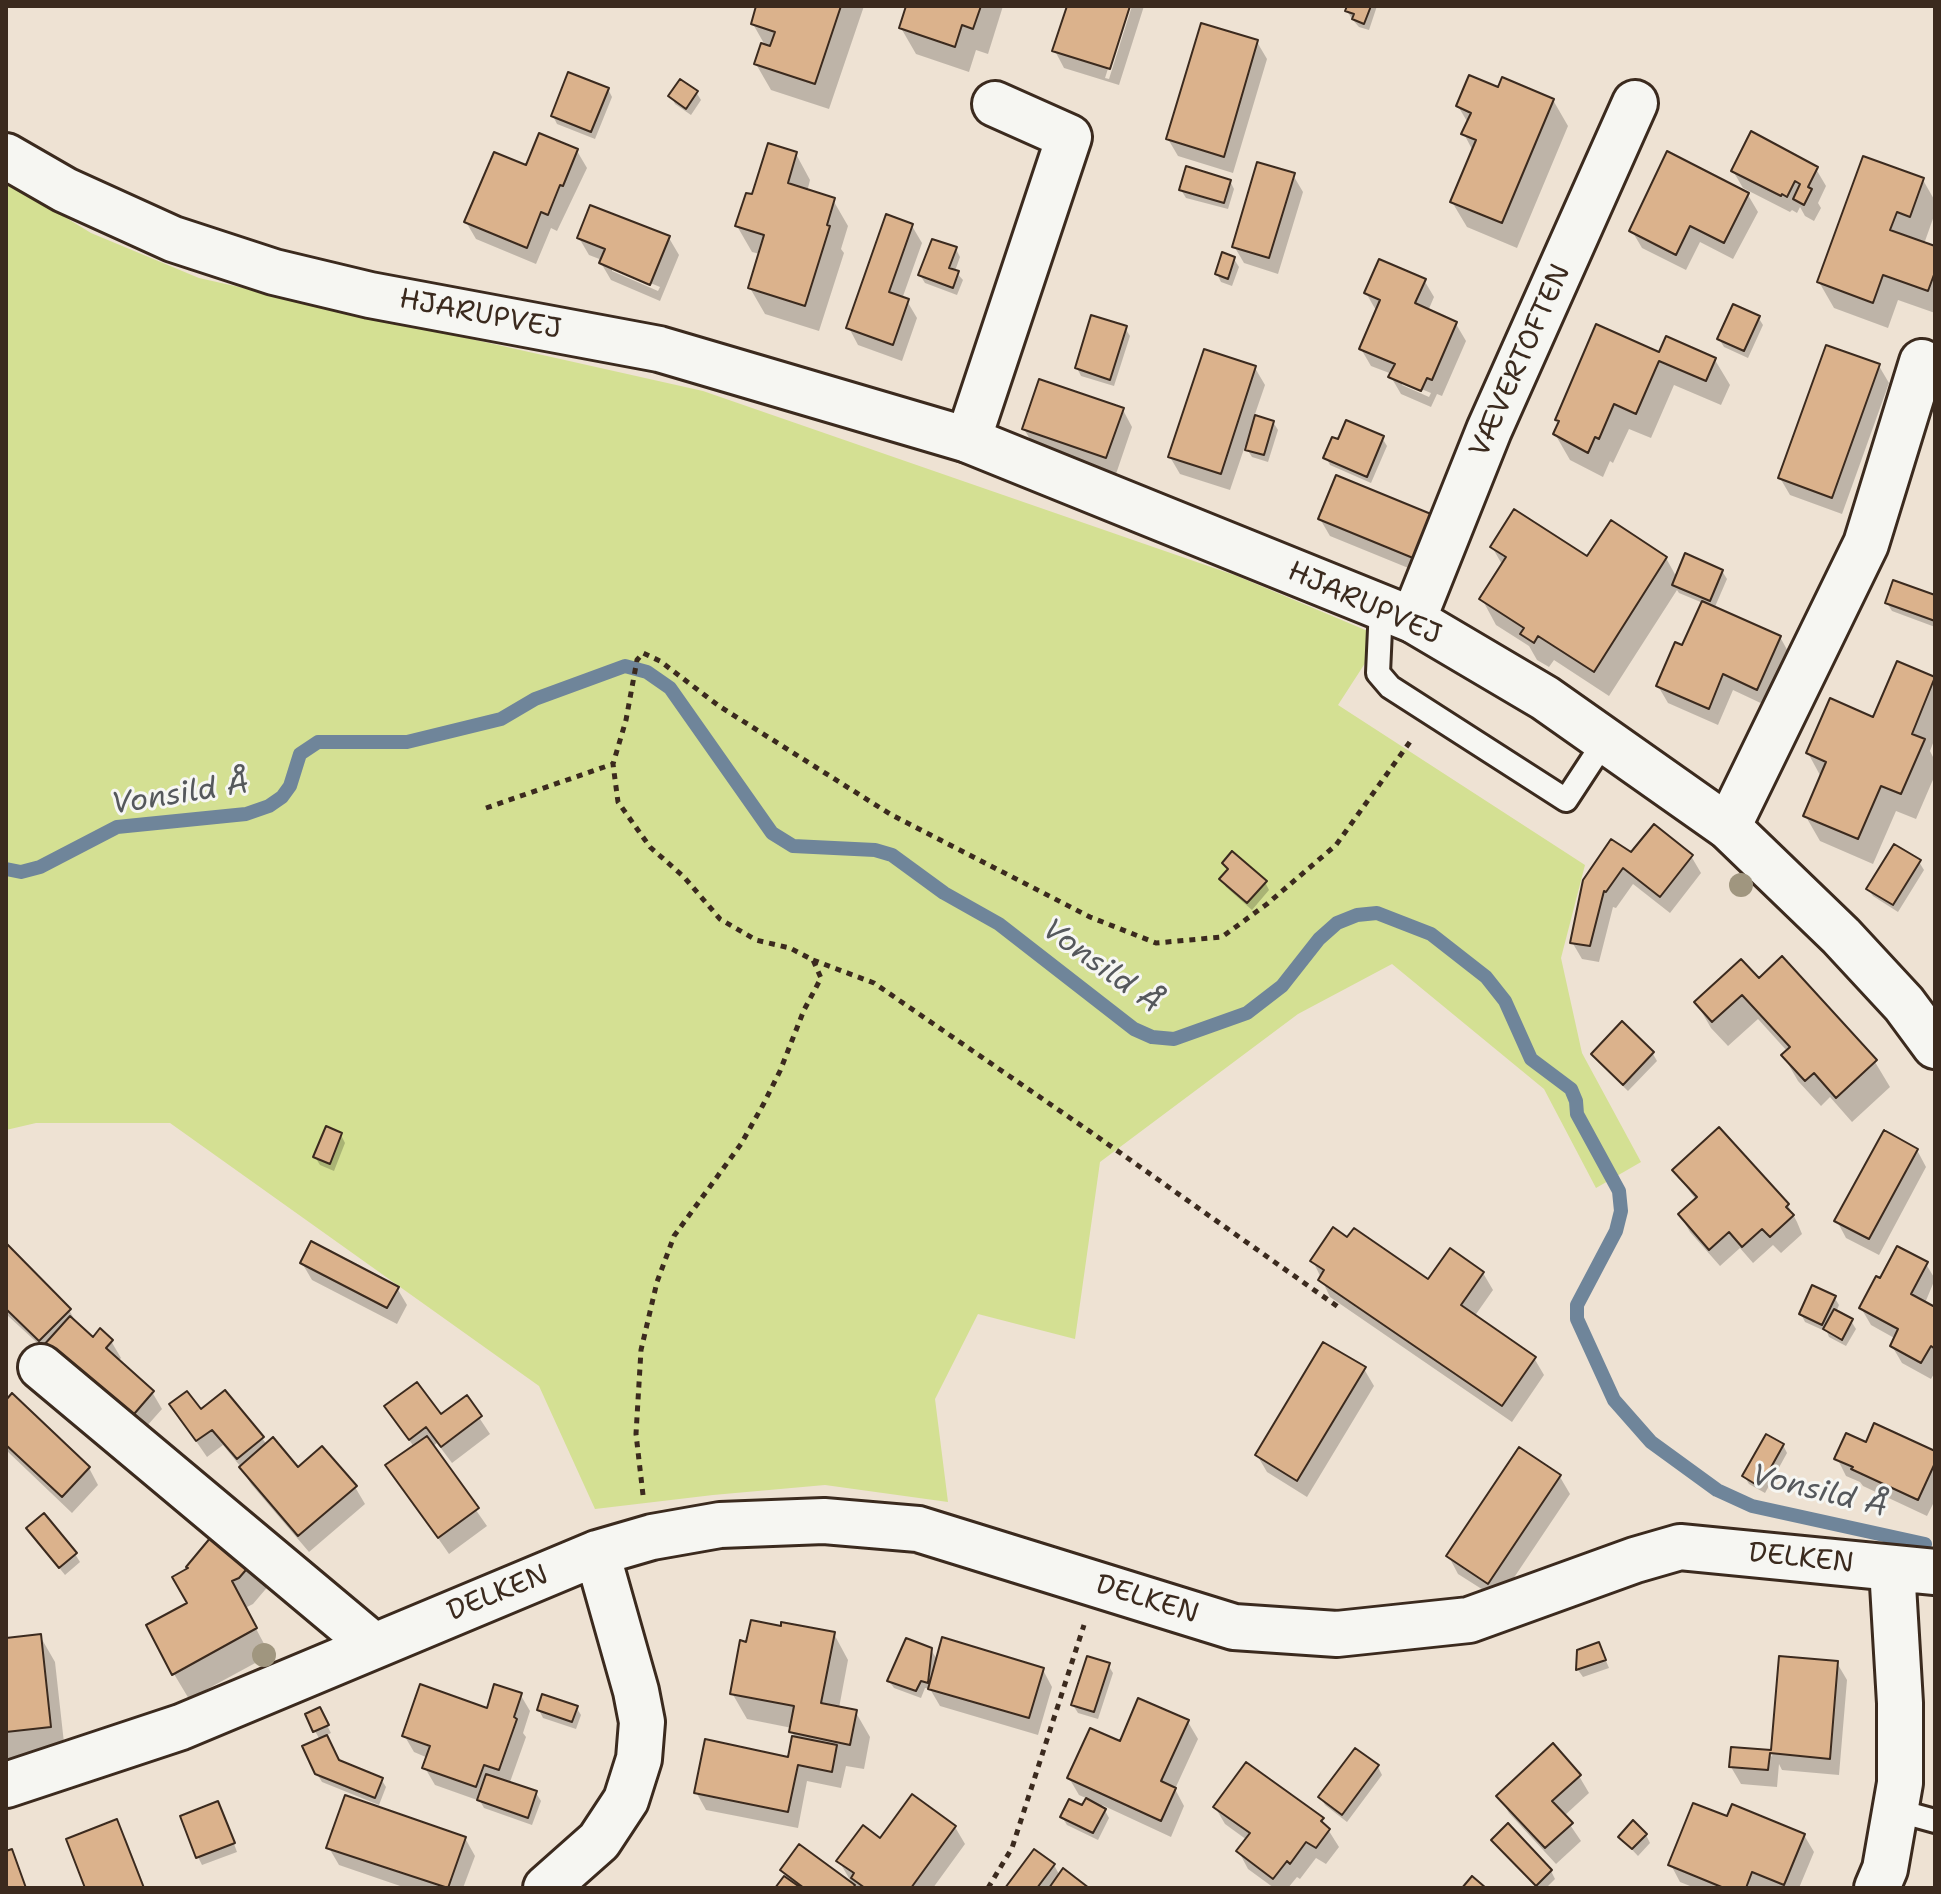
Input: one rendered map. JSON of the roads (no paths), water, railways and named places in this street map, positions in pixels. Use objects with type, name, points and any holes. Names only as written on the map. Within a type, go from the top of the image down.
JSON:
[{"type":"street","name":"VÆVERTOFTEN","points":[[1397,614],[1489,430],[1635,103]]},
{"type":"street","points":[[968,440],[1069,137],[995,104]]},
{"type":"street","name":"HJARUPVEJ","points":[[6,156],[65,190],[173,239],[274,272],[370,295],[659,349],[968,440],[1397,614],[1545,698],[1728,827],[1841,936],[1904,1004],[1935,1046]]},
{"type":"street","points":[[1728,827],[1866,544],[1922,362]]},
{"type":"street","points":[[41,1367],[373,1645]]},
{"type":"street","name":"DELKEN","points":[[6,1785],[181,1727],[597,1553],[652,1537],[720,1525],[824,1521],[918,1529],[1234,1627],[1337,1634],[1469,1620],[1635,1560],[1680,1547],[1935,1572]]},
{"type":"street","points":[[546,1888],[599,1841],[626,1800],[639,1759],[642,1722],[636,1691],[597,1553]]},
{"type":"street","points":[[1877,1888],[1915,1816],[1900,1783],[1892,1568]]},
{"type":"lane","points":[[1397,614],[1378,673],[1390,687],[1566,800],[1606,739]]},
{"type":"waterway","name":"Vonsild Å","points":[[6,869],[21,872],[40,867],[117,827],[246,814],[269,806],[282,797],[290,786],[300,754],[318,742],[407,742],[501,719],[535,699],[625,666],[647,672],[670,688],[772,833],[793,846],[875,850],[892,855],[944,893],[999,924],[1134,1029],[1152,1037],[1174,1039],[1247,1013],[1282,986],[1319,939],[1337,923],[1357,915],[1377,913],[1431,934],[1486,977],[1505,1001],[1531,1059],[1571,1089],[1577,1114],[1619,1191],[1621,1211],[1616,1231],[1577,1305],[1577,1319],[1614,1400],[1651,1442],[1717,1490],[1752,1506],[1925,1544]]}]
